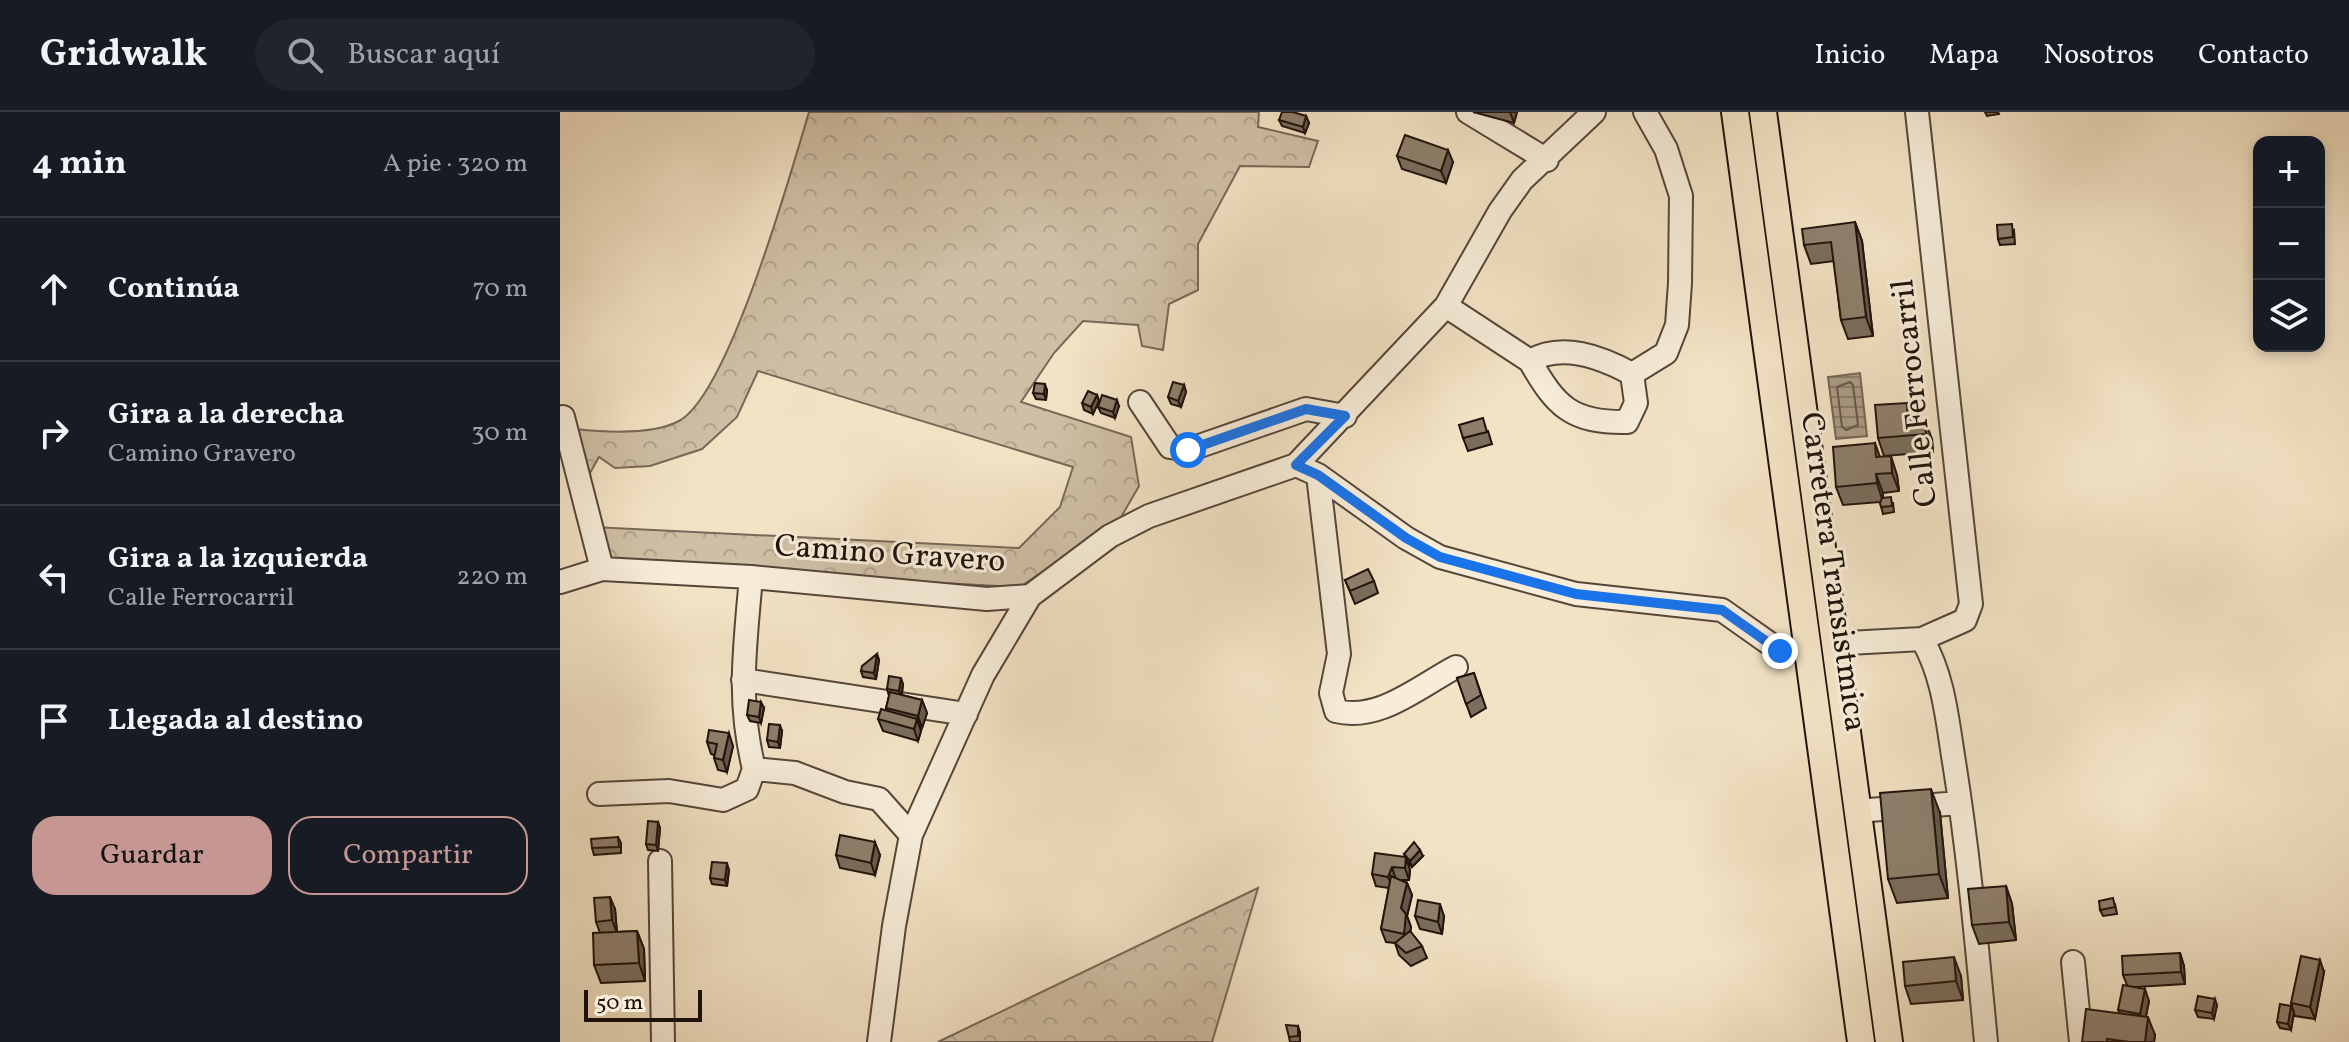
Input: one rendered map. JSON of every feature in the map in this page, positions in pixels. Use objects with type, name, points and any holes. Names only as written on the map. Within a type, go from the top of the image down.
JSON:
[{"type":"main road","name":"Carretera Transistmica","points":[[1735,112],[1861,1042]]},
{"type":"main road","points":[[1753,112],[1756,133],[1769,156]]},
{"type":"main road","name":"Carretera Transistmica","points":[[1763,112],[1889,1042]]},
{"type":"street","points":[[1468,112],[1547,160]]},
{"type":"street","name":"Camino Gravero","points":[[560,582],[602,569],[751,577],[987,599],[1030,596],[1110,536],[1149,516],[1296,465],[1446,306],[1500,211],[1522,180],[1547,160],[1594,112]]},
{"type":"street","points":[[1632,374],[1666,353],[1677,325],[1680,283],[1681,196],[1666,149],[1645,112]]},
{"type":"street","name":"Calle Ferrocarril","points":[[1848,643],[1922,639],[1965,620],[1971,604],[1917,112]]},
{"type":"street","points":[[1446,306],[1530,361],[1553,398],[1567,411],[1598,423],[1627,422],[1636,403],[1637,389],[1632,374],[1610,362],[1574,353],[1545,352],[1530,361]]},
{"type":"street","points":[[1140,402],[1170,447],[1188,450],[1306,409],[1345,416]]},
{"type":"street","points":[[563,417],[602,569]]},
{"type":"street","points":[[1296,465],[1318,475],[1406,538],[1440,557],[1576,594],[1722,610],[1780,651]]},
{"type":"street","points":[[1318,475],[1339,654],[1331,693],[1336,711],[1357,716],[1405,697],[1456,667]]},
{"type":"street","points":[[599,794],[669,791],[723,800],[747,789],[754,769],[743,727],[743,680],[751,577]]},
{"type":"street","points":[[879,1042],[894,926],[911,835],[983,675],[1030,596]]},
{"type":"street","points":[[1922,639],[1937,665],[1960,803],[1970,868],[1986,1042]]},
{"type":"street","points":[[743,680],[966,714]]},
{"type":"street","points":[[754,769],[795,773],[845,792],[879,799],[911,835]]},
{"type":"street","points":[[1856,811],[1960,803]]},
{"type":"street","points":[[660,861],[663,1042]]},
{"type":"street","points":[[2073,962],[2081,1042]]},
{"type":"green space","points":[[809,112],[1259,112],[1258,127],[1318,141],[1309,167],[1240,166],[1198,244],[1198,290],[1169,304],[1163,350],[1142,346],[1138,325],[1083,321],[1054,353],[1021,402],[1131,437],[1139,486],[1120,519],[1020,587],[603,565],[594,527],[1019,548],[1060,507],[1073,467],[758,371],[737,417],[702,449],[650,466],[615,468],[599,457],[586,480],[575,429],[656,429],[679,421],[698,402],[718,370],[756,279]]},
{"type":"green space","points":[[1258,888],[1212,1042],[938,1042]]},
{"type":"water","points":[[1860,373],[1867,436],[1836,439],[1828,377]]},
{"type":"building","points":[[1282,112],[1306,116],[1303,127],[1279,120]]},
{"type":"building","points":[[1405,135],[1448,150],[1441,171],[1397,156]]},
{"type":"building","points":[[1855,222],[1866,317],[1841,320],[1831,242],[1804,245],[1802,229]]},
{"type":"building","points":[[2012,224],[2013,237],[1998,239],[1997,225]]},
{"type":"building","points":[[1173,382],[1184,385],[1178,401],[1168,397]]},
{"type":"building","points":[[1035,383],[1045,384],[1044,394],[1033,393]]},
{"type":"building","points":[[1088,391],[1097,395],[1091,407],[1082,403]]},
{"type":"building","points":[[1102,395],[1117,400],[1113,412],[1098,407]]},
{"type":"building","points":[[1907,403],[1908,422],[1925,421],[1926,434],[1878,438],[1875,405]]},
{"type":"building","points":[[1483,418],[1487,432],[1463,438],[1459,425]]},
{"type":"building","points":[[1875,443],[1876,457],[1891,456],[1892,473],[1876,474],[1877,483],[1836,487],[1833,447]]},
{"type":"building","points":[[1891,497],[1892,506],[1881,507],[1882,498]]},
{"type":"building","points":[[1368,569],[1374,581],[1350,591],[1345,580]]},
{"type":"building","points":[[877,654],[874,673],[861,671],[862,666]]},
{"type":"building","points":[[1474,673],[1481,695],[1466,704],[1457,678]]},
{"type":"building","points":[[889,676],[901,678],[899,691],[887,689]]},
{"type":"building","points":[[890,692],[922,700],[918,716],[886,708]]},
{"type":"building","points":[[749,700],[761,702],[759,717],[747,715]]},
{"type":"building","points":[[881,709],[917,719],[914,729],[878,719]]},
{"type":"building","points":[[769,724],[780,725],[778,742],[767,740]]},
{"type":"building","points":[[709,730],[729,733],[723,760],[714,758],[717,744],[707,742]]},
{"type":"building","points":[[1931,789],[1939,874],[1888,879],[1880,793]]},
{"type":"building","points":[[648,821],[658,822],[656,845],[646,844]]},
{"type":"building","points":[[840,835],[875,842],[871,863],[836,855]]},
{"type":"building","points":[[618,837],[619,847],[592,848],[591,839]]},
{"type":"building","points":[[1414,842],[1420,850],[1410,861],[1404,854]]},
{"type":"building","points":[[1375,853],[1406,857],[1405,868],[1392,867],[1388,877],[1372,874]]},
{"type":"building","points":[[712,862],[727,863],[725,880],[710,878]]},
{"type":"building","points":[[1391,876],[1407,883],[1401,908],[1406,914],[1404,934],[1381,929]]},
{"type":"building","points":[[2006,886],[2009,922],[1972,925],[1968,889]]},
{"type":"building","points":[[610,897],[612,920],[596,922],[594,898]]},
{"type":"building","points":[[2113,898],[2115,907],[2100,910],[2099,901]]},
{"type":"building","points":[[1418,900],[1440,904],[1438,922],[1415,916]]},
{"type":"building","points":[[637,931],[639,963],[594,965],[593,933]]},
{"type":"building","points":[[1410,931],[1422,946],[1406,953],[1395,943]]},
{"type":"building","points":[[2180,953],[2181,972],[2123,975],[2122,956]]},
{"type":"building","points":[[2301,956],[2320,960],[2310,1007],[2291,1003]]},
{"type":"building","points":[[1954,957],[1956,981],[1905,986],[1903,962]]},
{"type":"building","points":[[2123,985],[2145,989],[2140,1014],[2118,1010]]},
{"type":"building","points":[[2198,996],[2215,999],[2212,1013],[2195,1010]]},
{"type":"building","points":[[2280,1004],[2291,1006],[2288,1024],[2277,1022]]},
{"type":"building","points":[[2086,1009],[2148,1017],[2145,1042],[2107,1039],[2107,1042],[2082,1042]]},
{"type":"building","points":[[1286,1025],[1298,1026],[1298,1036],[1289,1037]]},
{"type":"route","points":[[1188,450],[1306,409],[1318,408],[1345,416],[1296,465],[1318,475],[1406,538],[1440,557],[1490,568],[1576,594],[1722,610],[1780,651]]}]
